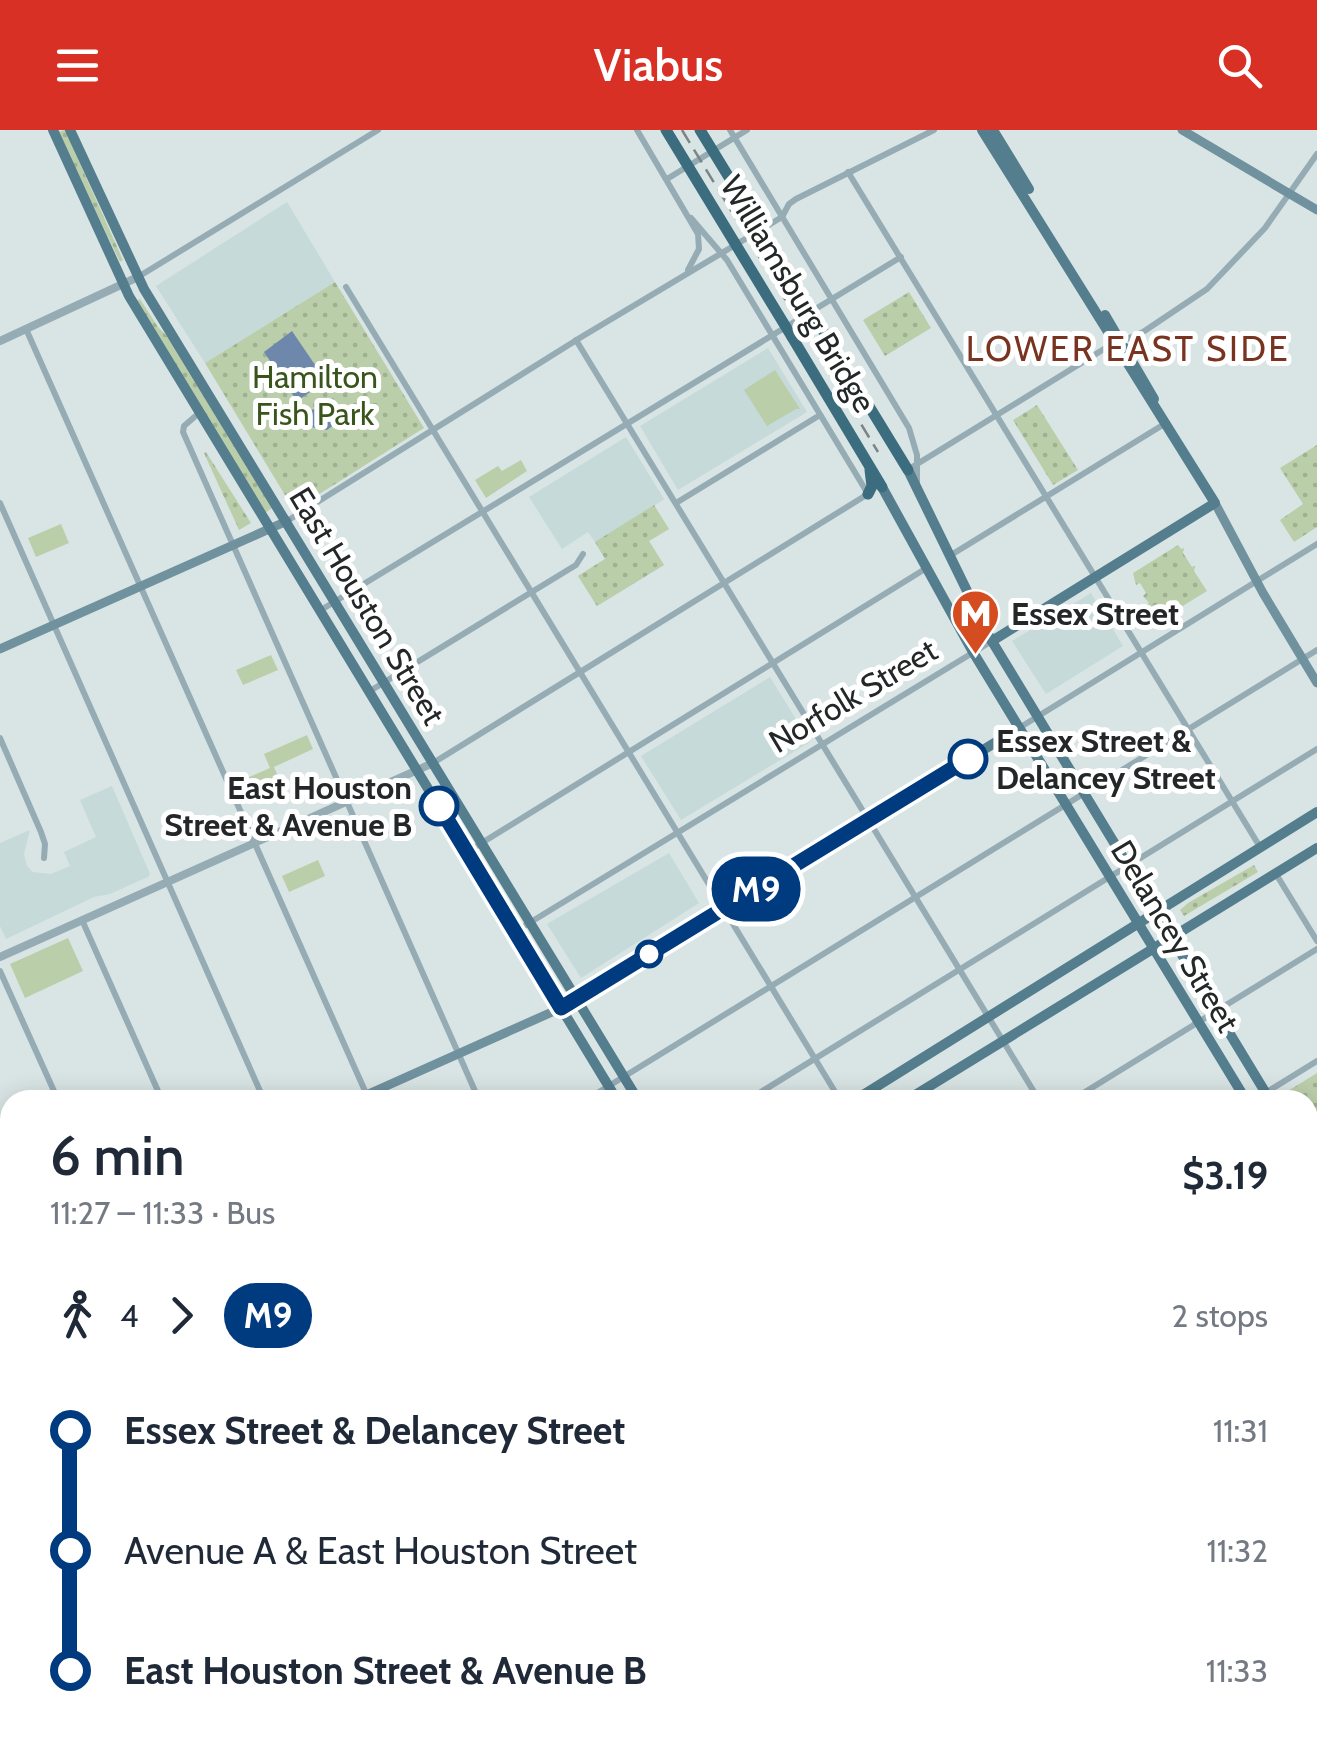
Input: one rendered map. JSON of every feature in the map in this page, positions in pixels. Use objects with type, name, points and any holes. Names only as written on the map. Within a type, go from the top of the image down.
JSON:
[{"type":"highway","name":"Williamsburg Bridge","points":[[666,130],[882,487]]},
{"type":"highway","name":"Williamsburg Bridge","points":[[700,130],[817,321],[913,467]]},
{"type":"highway","points":[[868,494],[872,486],[869,466]]},
{"type":"main road","name":"East Houston Street","points":[[53,130],[124,285],[611,1090]]},
{"type":"main road","name":"East Houston Street","points":[[70,130],[138,278],[632,1090]]},
{"type":"main road","points":[[982,130],[1118,344]]},
{"type":"main road","points":[[992,130],[1317,683]]},
{"type":"main road","points":[[1182,130],[1317,210]]},
{"type":"main road","name":"Delancey Street","points":[[913,467],[917,487],[992,641],[1264,1090]]},
{"type":"main road","name":"Delancey Street","points":[[882,487],[973,652],[1240,1090]]},
{"type":"main road","name":"Norfolk Street","points":[[992,641],[1215,504]]},
{"type":"main road","points":[[0,650],[286,521]]},
{"type":"main road","points":[[383,1090],[561,1008],[1019,728]]},
{"type":"main road","points":[[871,1090],[1317,812]]},
{"type":"main road","points":[[923,1090],[1317,848]]},
{"type":"street","points":[[0,340],[138,278],[378,130]]},
{"type":"street","points":[[0,956],[418,771],[868,494],[722,254],[691,218],[637,130]]},
{"type":"street","points":[[667,180],[732,134],[747,130]]},
{"type":"street","points":[[286,521],[782,217],[789,204],[934,130]]},
{"type":"street","name":"Delancey Street","points":[[732,134],[911,432],[913,467]]},
{"type":"street","points":[[913,467],[1207,290],[1246,250],[1317,154]]},
{"type":"street","points":[[848,172],[1260,847]]},
{"type":"street","points":[[687,272],[699,245],[691,218]]},
{"type":"street","points":[[320,610],[901,257]]},
{"type":"street","points":[[346,287],[834,1090]]},
{"type":"street","points":[[26,329],[365,1090]]},
{"type":"street","points":[[576,340],[1033,1090]]},
{"type":"street","points":[[200,412],[184,426],[183,432],[474,1090]]},
{"type":"street","points":[[676,503],[820,415]]},
{"type":"street","points":[[951,555],[1164,420]]},
{"type":"street","points":[[0,503],[260,1090]]},
{"type":"street","points":[[1019,728],[1317,544]]},
{"type":"street","points":[[370,691],[576,565],[583,554]]},
{"type":"street","points":[[467,852],[925,569]]},
{"type":"street","name":"Norfolk Street","points":[[516,932],[992,641]]},
{"type":"street","points":[[604,1090],[1317,650]]},
{"type":"street","points":[[0,738],[41,832],[44,858]]},
{"type":"street","points":[[764,1090],[1317,749]]},
{"type":"street","points":[[1088,1090],[1317,945],[1276,873]]},
{"type":"street","points":[[82,920],[158,1090]]},
{"type":"street","points":[[0,971],[54,1090]]},
{"type":"street","points":[[1276,1090],[1317,1061]]},
{"type":"shaded area","points":[[287,202],[335,282],[205,363],[156,286]]},
{"type":"shaded area","points":[[768,348],[807,412],[678,490],[640,426]]},
{"type":"shaded area","points":[[626,437],[664,499],[654,506],[669,529],[649,541],[664,565],[597,606],[578,576],[605,559],[595,542],[588,532],[562,549],[529,497]]},
{"type":"shaded area","points":[[1091,593],[1123,646],[1046,694],[1012,641]]},
{"type":"shaded area","points":[[770,677],[810,742],[681,820],[641,756]]},
{"type":"shaded area","points":[[112,786],[148,877],[94,897],[6,939],[0,926],[0,843],[30,830],[24,854],[33,872],[51,874],[70,866],[64,852],[96,837],[80,800]]},
{"type":"shaded area","points":[[669,853],[699,903],[581,978],[547,924]]},
{"type":"green space","points":[[65,130],[123,260],[120,262],[58,132]]},
{"type":"green space","name":"Hamilton Fish Park","points":[[335,282],[424,428],[294,510],[205,363]]},
{"type":"green space","points":[[909,292],[931,328],[885,356],[863,320]]},
{"type":"green space","points":[[140,299],[169,338],[272,508],[265,513],[136,301]]},
{"type":"green space","points":[[775,370],[800,409],[767,426],[744,390]]},
{"type":"green space","points":[[1037,405],[1078,470],[1053,485],[1013,420]]},
{"type":"green space","points":[[1317,445],[1317,527],[1294,542],[1280,520],[1303,504],[1280,468]]},
{"type":"green space","points":[[204,453],[251,523],[239,530]]},
{"type":"green space","points":[[521,460],[527,471],[486,498],[475,480],[498,466],[502,471]]},
{"type":"green space","points":[[654,505],[669,529],[649,541],[664,565],[597,606],[578,576],[605,559],[595,542]]},
{"type":"green space","points":[[61,524],[69,543],[36,557],[28,538]]},
{"type":"green space","points":[[1178,545],[1184,548],[1183,553],[1195,566],[1194,571],[1207,591],[1160,620],[1146,605],[1146,593],[1140,583],[1136,585],[1133,573]]},
{"type":"green space","points":[[271,655],[278,670],[243,685],[236,670]]},
{"type":"green space","points":[[307,735],[313,749],[274,767],[284,790],[250,804],[240,781],[270,768],[264,754]]},
{"type":"green space","points":[[318,860],[325,876],[289,892],[282,876]]},
{"type":"green space","points":[[1254,865],[1258,872],[1184,916],[1180,910],[1188,903]]},
{"type":"green space","points":[[68,938],[83,971],[25,998],[10,964]]},
{"type":"green space","points":[[1317,1073],[1317,1090],[1290,1090]]},
{"type":"water","points":[[292,331],[326,381],[297,401],[264,352]]},
{"type":"water","points":[[333,398],[341,411],[338,422],[327,430],[311,427],[305,414]]},
{"type":"railway","points":[[682,130],[878,452]]},
{"type":"bus line","name":"M9","points":[[439,806],[561,1008],[968,759]]},
{"type":"place","name":"Essex Street","points":[[976,656]]},
{"type":"place","name":"Essex Street & Delancey Street","points":[[968,759]]},
{"type":"place","name":"East Houston Street & Avenue B","points":[[439,806]]},
{"type":"district","name":"LOWER EAST SIDE","points":[[1128,349]]}]
